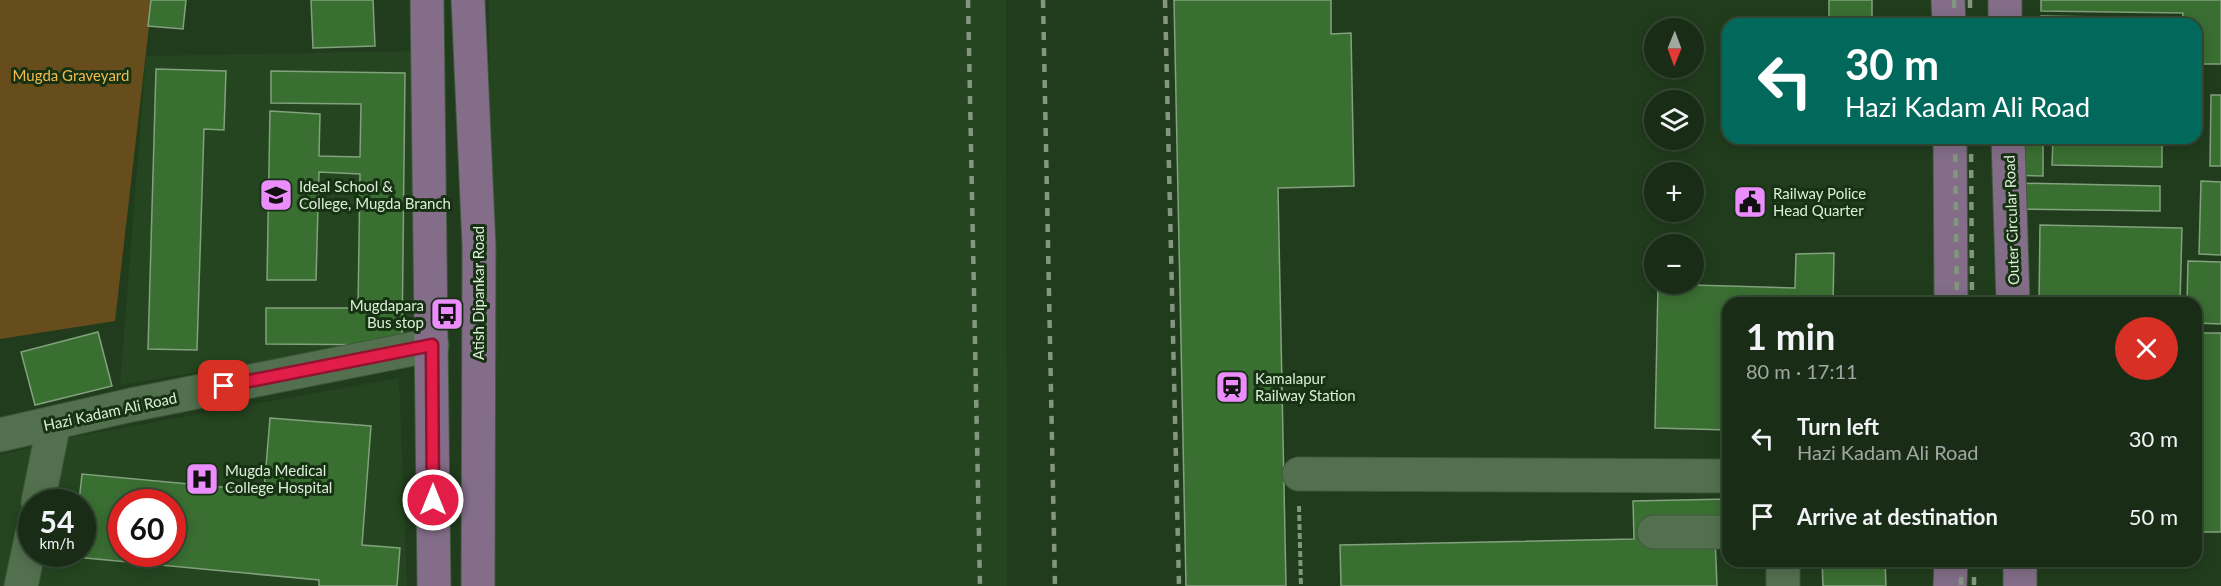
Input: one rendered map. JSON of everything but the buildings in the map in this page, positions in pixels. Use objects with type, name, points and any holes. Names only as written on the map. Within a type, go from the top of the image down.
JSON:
[{"type":"main road","points":[[427,0],[434,586]]},
{"type":"main road","name":"Atish Dipankar Road","points":[[468,0],[479,246],[478,586]]},
{"type":"main road","points":[[1948,0],[1949,18]]},
{"type":"main road","points":[[2005,0],[2005,18]]},
{"type":"main road","points":[[1950,144],[1951,297]]},
{"type":"main road","name":"Outer Circular Road","points":[[2008,144],[2013,297]]},
{"type":"main road","points":[[432,345],[478,347]]},
{"type":"main road","points":[[1950,586],[1951,567]]},
{"type":"main road","points":[[2020,567],[2020,586]]},
{"type":"street","name":"Hazi Kadam Ali Road","points":[[0,435],[143,403],[432,345]]},
{"type":"street","points":[[41,489],[54,423]]},
{"type":"street","points":[[1299,474],[1722,476]]},
{"type":"street","points":[[1654,532],[1722,532]]},
{"type":"street","points":[[21,586],[25,567]]},
{"type":"street","points":[[1782,567],[1783,586]]},
{"type":"path","points":[[1299,474],[1301,586]]},
{"type":"shaded area","points":[[489,0],[1006,0],[1007,586],[493,586]]},
{"type":"shaded area","name":"Ideal School & College, Mugda Branch","points":[[417,51],[419,335],[120,385],[146,56]]},
{"type":"shaded area","name":"Mugda Medical College Hospital","points":[[399,378],[407,586],[0,586],[0,455],[78,436]]},
{"type":"green space","name":"Mugda Graveyard","points":[[0,0],[152,0],[115,321],[0,339]]},
{"type":"railway","points":[[968,0],[980,586]]},
{"type":"railway","points":[[1043,0],[1055,586]]},
{"type":"railway","points":[[1165,0],[1179,586]]},
{"type":"railway","points":[[1954,0],[1955,18]]},
{"type":"railway","points":[[1970,0],[1970,18]]},
{"type":"railway","points":[[1955,144],[1957,297]]},
{"type":"railway","points":[[1971,144],[1972,297]]},
{"type":"railway","points":[[1961,567],[1961,586]]},
{"type":"railway","points":[[1974,567],[1974,586]]},
{"type":"place","name":"Ideal School & College, Mugda Branch","points":[[276,195]]},
{"type":"place","name":"Railway Police Head Quarter","points":[[1750,202]]},
{"type":"place","name":"Mugdapara Bus stop","points":[[447,314]]},
{"type":"place","name":"Kamalapur Railway Station","points":[[1232,387]]},
{"type":"place","name":"Mugda Medical College Hospital","points":[[202,479]]},
{"type":"route","points":[[224,386],[432,345],[433,500]]}]
